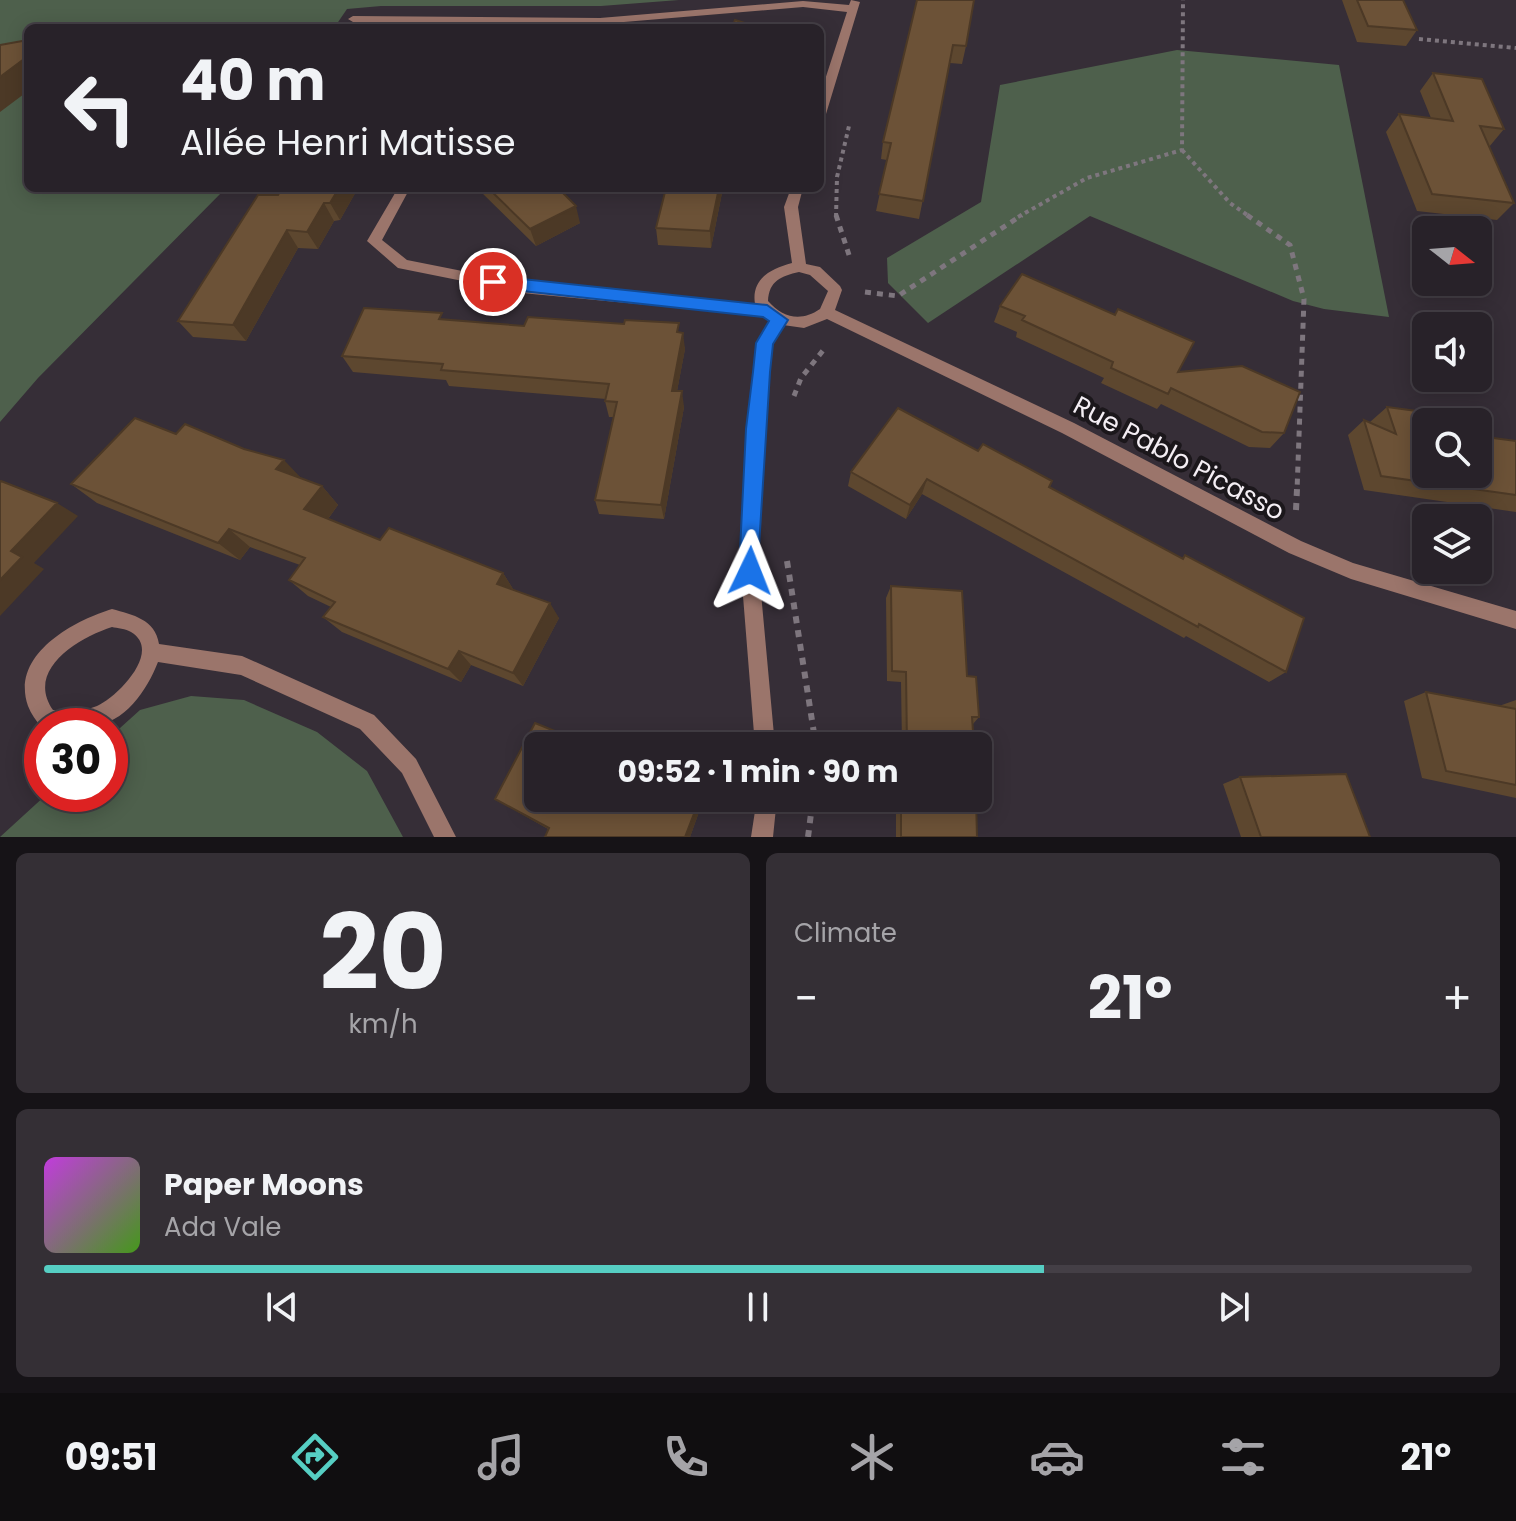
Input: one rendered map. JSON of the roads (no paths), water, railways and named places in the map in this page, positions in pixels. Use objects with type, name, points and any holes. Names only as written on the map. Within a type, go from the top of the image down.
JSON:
[{"type":"street","points":[[353,19],[600,21],[803,4],[854,5],[824,101]]},
{"type":"street","points":[[402,192],[374,241],[403,264],[522,288],[773,316],[807,323],[828,313],[834,305],[835,290],[815,271],[799,267],[779,270],[767,278],[761,288],[761,302],[773,316]]},
{"type":"street","points":[[796,192],[791,207],[799,267]]},
{"type":"street","name":"Rue Pablo Picasso","points":[[828,313],[1068,428],[1295,547],[1351,571],[1516,620]]},
{"type":"street","points":[[764,732],[750,571],[755,429],[765,343],[773,316]]},
{"type":"street","points":[[128,619],[142,625],[152,652],[137,687],[122,703],[102,715],[83,723],[64,725],[48,720],[37,710],[34,695],[36,678],[58,644],[75,631],[94,622],[128,619]]},
{"type":"street","points":[[152,652],[242,666],[367,722],[409,766],[445,837]]},
{"type":"street","points":[[762,837],[765,812]]}]
